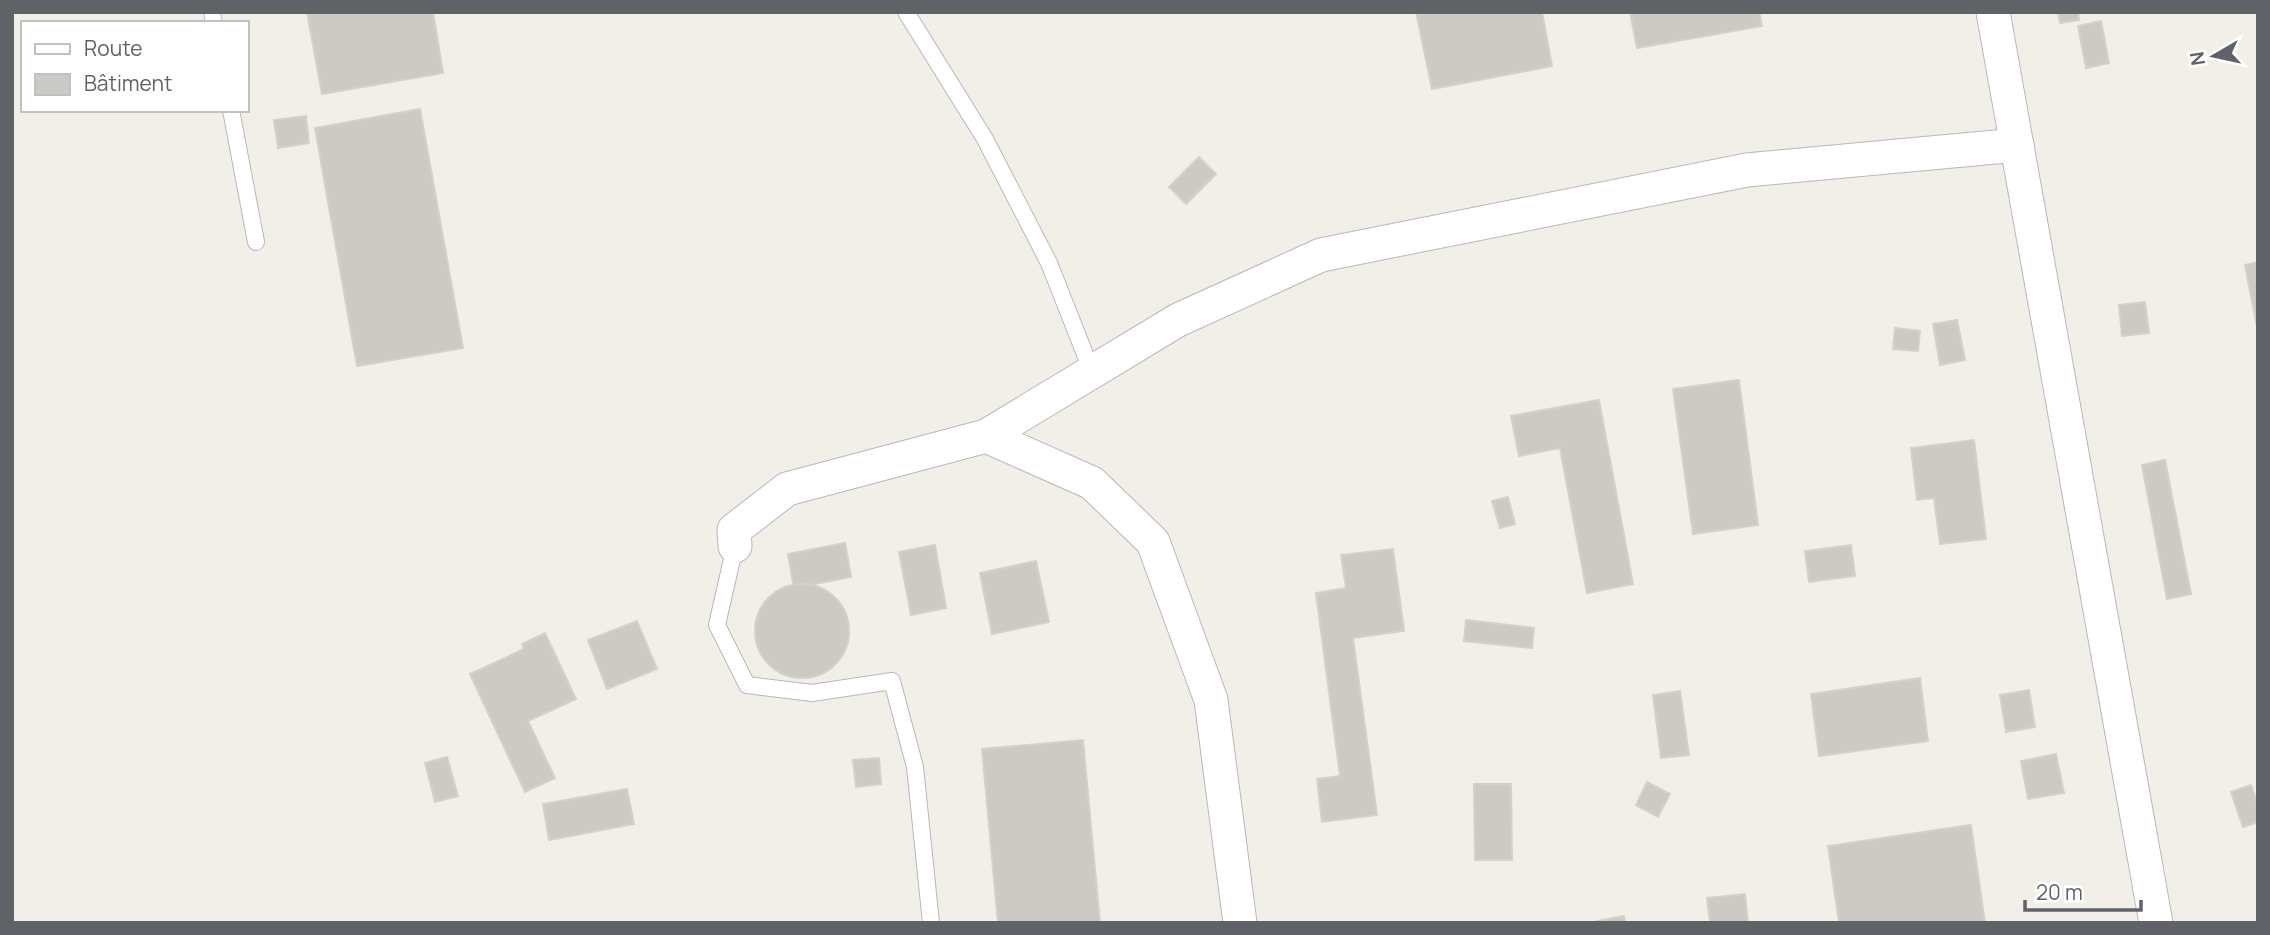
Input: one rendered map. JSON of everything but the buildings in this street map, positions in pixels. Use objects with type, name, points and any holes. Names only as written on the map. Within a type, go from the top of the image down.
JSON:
[{"type":"street","points":[[1993,12],[2156,923]]},
{"type":"street","points":[[735,546],[734,530],[787,489],[986,436],[1178,320],[1321,255],[1747,170],[2017,145]]},
{"type":"street","points":[[986,436],[1092,483],[1153,542],[1212,700],[1240,923]]},
{"type":"lane","points":[[906,12],[992,151],[1049,263],[1092,372]]},
{"type":"lane","points":[[231,112],[256,242]]},
{"type":"lane","points":[[735,546],[717,625],[747,685],[812,694],[891,681],[915,767],[931,923]]}]
